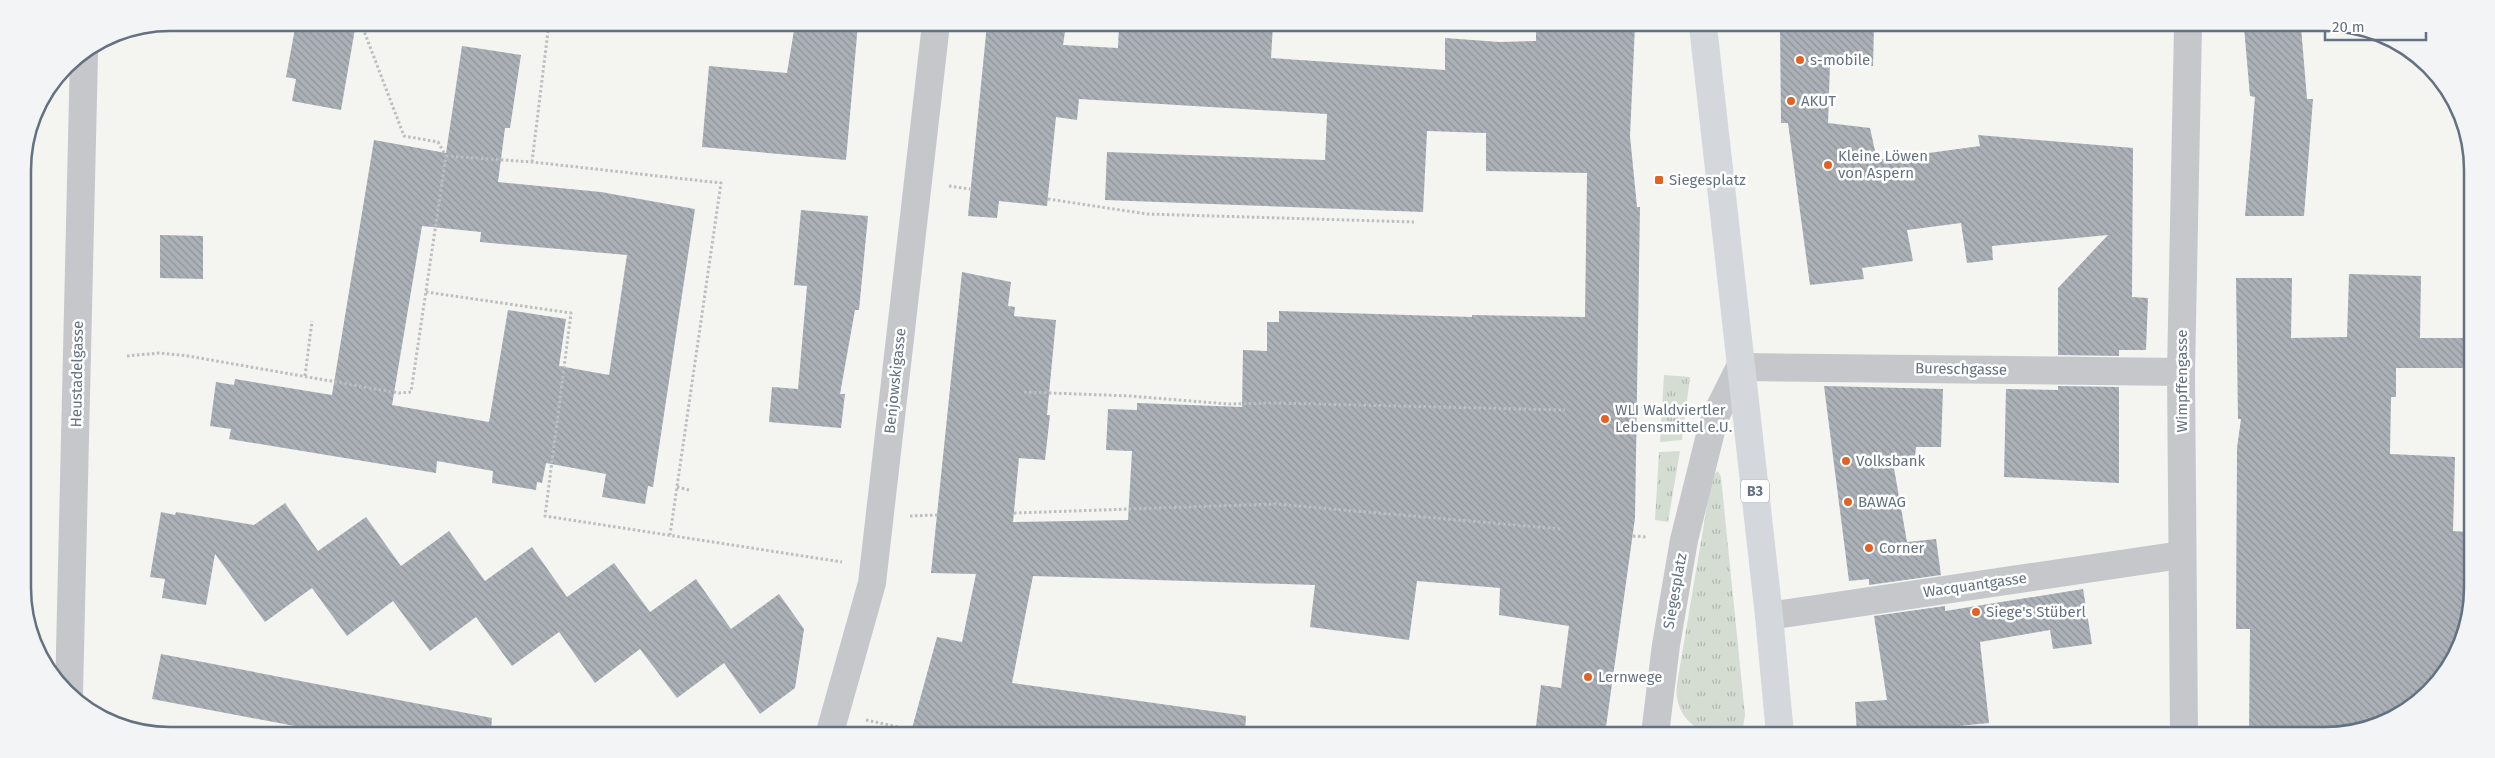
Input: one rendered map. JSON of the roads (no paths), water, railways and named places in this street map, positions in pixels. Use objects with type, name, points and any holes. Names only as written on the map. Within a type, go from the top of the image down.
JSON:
[{"type":"main road","name":"B3","points":[[1704,31],[1769,616],[1779,726]]},
{"type":"street","name":"Wimpffengasse","points":[[2184,726],[2181,372],[2188,31]]},
{"type":"street","name":"Benjowskigasse","points":[[831,727],[872,583],[935,32]]},
{"type":"street","name":"Heustadelgasse","points":[[69,683],[84,62]]},
{"type":"street","name":"Bureschgasse","points":[[1740,367],[2181,372]]},
{"type":"street","name":"Siegesplatz","points":[[1656,726],[1660,687],[1684,540],[1714,420],[1740,367]]},
{"type":"street","name":"Wacquantgasse","points":[[1769,616],[2181,555]]},
{"type":"place","name":"s-mobile","points":[[1800,60]]},
{"type":"place","name":"AKUT","points":[[1791,101]]},
{"type":"place","name":"Kleine Löwen von Aspern","points":[[1828,165]]},
{"type":"place","name":"Siegesplatz","points":[[1659,180]]},
{"type":"place","name":"WLI Waldviertler Lebensmittel e.U.","points":[[1605,419]]},
{"type":"place","name":"Volksbank","points":[[1846,461]]},
{"type":"place","name":"BAWAG","points":[[1848,502]]},
{"type":"place","name":"Corner","points":[[1869,548]]},
{"type":"place","name":"Siege's Stüberl","points":[[1976,612]]},
{"type":"place","name":"Lernwege","points":[[1588,677]]}]
